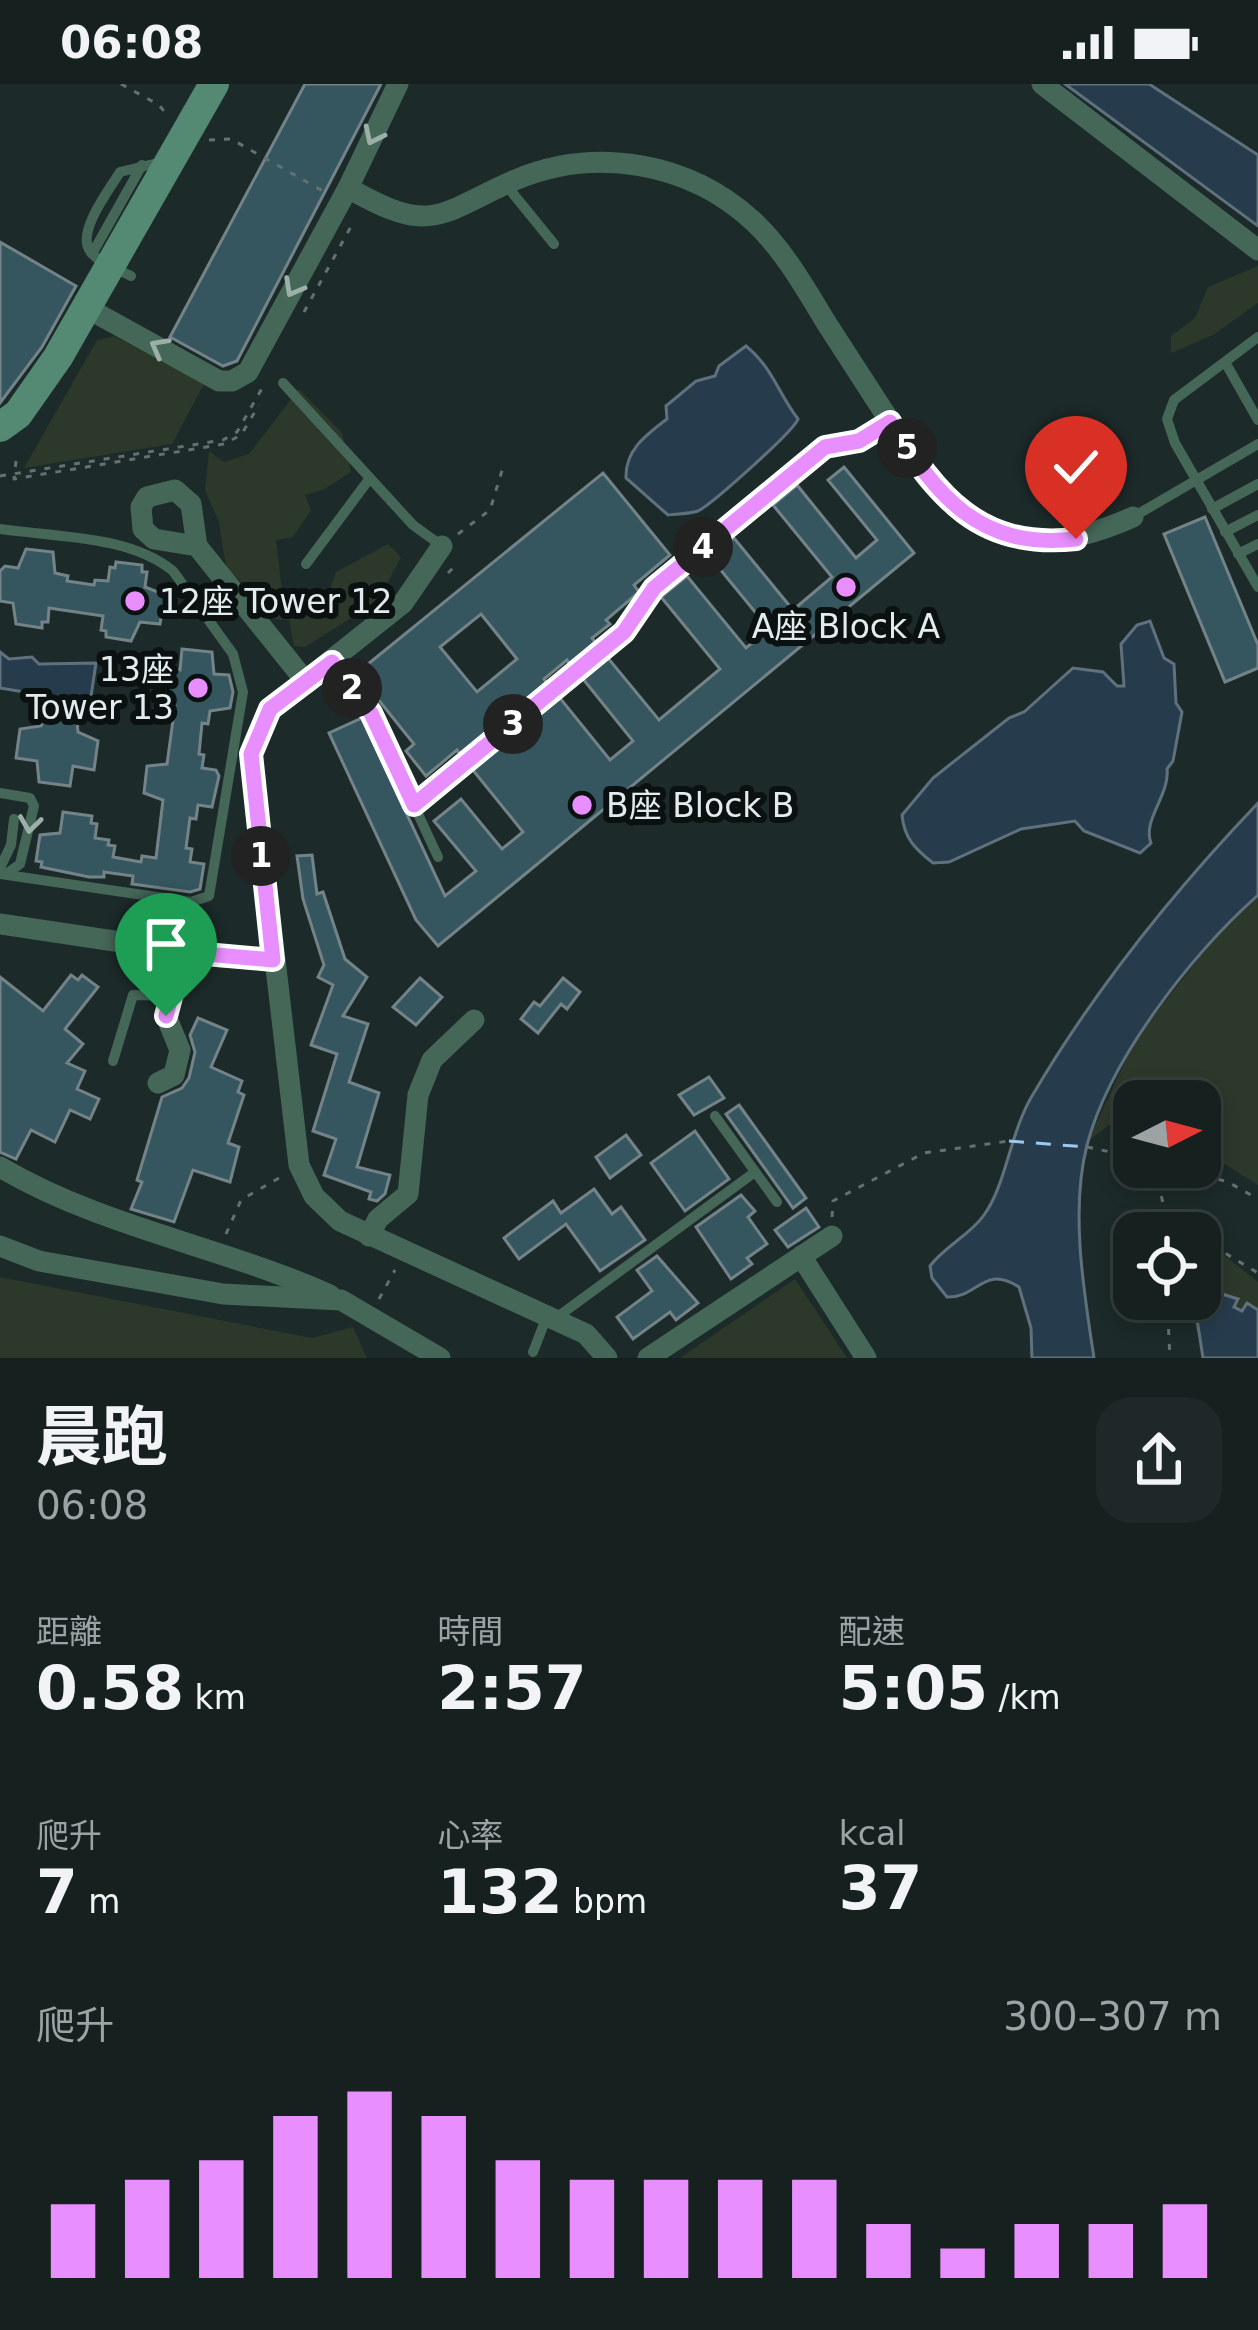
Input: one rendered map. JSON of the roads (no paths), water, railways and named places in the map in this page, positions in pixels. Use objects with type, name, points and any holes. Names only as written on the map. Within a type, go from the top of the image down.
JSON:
[{"type":"street","points":[[79,305],[220,381],[240,378],[248,372],[398,84]]},
{"type":"street","points":[[1042,84],[1258,250]]},
{"type":"street","points":[[0,427],[18,414],[79,305],[111,265],[155,163],[206,88]]},
{"type":"street","points":[[338,194],[422,218],[458,210],[551,168],[615,162],[664,171],[722,197],[779,249],[942,495],[972,519],[1010,537],[1041,542],[1076,539],[1133,517]]},
{"type":"street","points":[[197,546],[307,682]]},
{"type":"street","points":[[442,546],[403,603],[270,709],[251,754],[299,1165],[314,1196],[340,1221],[552,1316],[586,1334],[607,1358]]},
{"type":"street","points":[[0,924],[183,952],[273,960]]},
{"type":"street","points":[[158,1083],[174,1075],[180,1050],[166,1020],[183,952]]},
{"type":"street","points":[[369,1236],[378,1219],[408,1195],[418,1095],[432,1060],[474,1020]]},
{"type":"street","points":[[0,1167],[52,1198],[286,1276],[341,1300],[440,1358]]},
{"type":"street","points":[[648,1358],[832,1236]]},
{"type":"street","points":[[0,1246],[39,1261],[223,1294],[341,1300]]},
{"type":"street","points":[[801,1256],[866,1358]]},
{"type":"lane","points":[[506,185],[554,244]]},
{"type":"lane","points":[[1258,337],[1170,408],[1169,430],[1238,554],[1253,570],[1258,587]]},
{"type":"lane","points":[[1225,362],[1258,420]]},
{"type":"lane","points":[[283,383],[413,525],[442,546]]},
{"type":"lane","points":[[414,805],[624,632],[654,588],[818,453],[834,444],[859,441],[890,422]]},
{"type":"lane","points":[[1133,517],[1258,444]]},
{"type":"lane","points":[[306,564],[370,478]]},
{"type":"lane","points":[[1212,509],[1258,484]]},
{"type":"lane","points":[[1225,532],[1258,515]]},
{"type":"lane","points":[[0,529],[104,544],[161,561],[233,654],[243,692],[209,896],[191,902],[2,872]]},
{"type":"lane","points":[[1238,554],[1258,544]]},
{"type":"lane","points":[[332,662],[371,713],[438,857]]},
{"type":"lane","points":[[0,793],[30,798],[34,806],[20,864],[2,872]]},
{"type":"lane","points":[[2,872],[14,819]]},
{"type":"lane","points":[[113,1061],[130,999],[136,993],[172,996]]},
{"type":"lane","points":[[715,1116],[777,1202]]},
{"type":"lane","points":[[533,1352],[552,1316],[755,1172]]},
{"type":"water","points":[[1065,84],[1149,84],[1258,155],[1258,226]]},
{"type":"water","points":[[746,346],[769,372],[798,419],[706,506],[668,515],[626,478],[629,459],[667,419],[666,406],[696,381],[715,376],[719,366]]},
{"type":"water","points":[[1150,621],[1164,658],[1174,664],[1176,703],[1182,712],[1173,761],[1150,825],[1151,843],[1140,853],[1084,831],[1075,821],[1021,829],[949,862],[933,863],[921,853],[908,837],[902,815],[933,778],[1009,718],[1024,712],[1073,668],[1103,672],[1117,686],[1124,686],[1121,644],[1137,625]]},
{"type":"water","points":[[0,652],[9,659],[32,657],[39,664],[96,663],[90,703],[0,688]]},
{"type":"water","points":[[1258,803],[1258,895],[1156,1009],[1114,1078],[1087,1145],[1079,1224],[1094,1358],[1032,1358],[1031,1328],[1019,1287],[989,1280],[967,1293],[947,1297],[932,1278],[930,1266],[978,1222],[991,1203],[1025,1111],[1056,1056],[1196,871]]},
{"type":"water","points":[[1221,1295],[1238,1299],[1234,1307],[1242,1311],[1247,1303],[1258,1310],[1258,1358],[1203,1358],[1197,1320],[1221,1320]]},
{"type":"place","name":"A座 Block A","points":[[846,587]]},
{"type":"place","name":"12座 Tower 12","points":[[135,601]]},
{"type":"place","name":"13座 Tower 13","points":[[198,688]]},
{"type":"place","name":"B座 Block B","points":[[582,805]]}]
